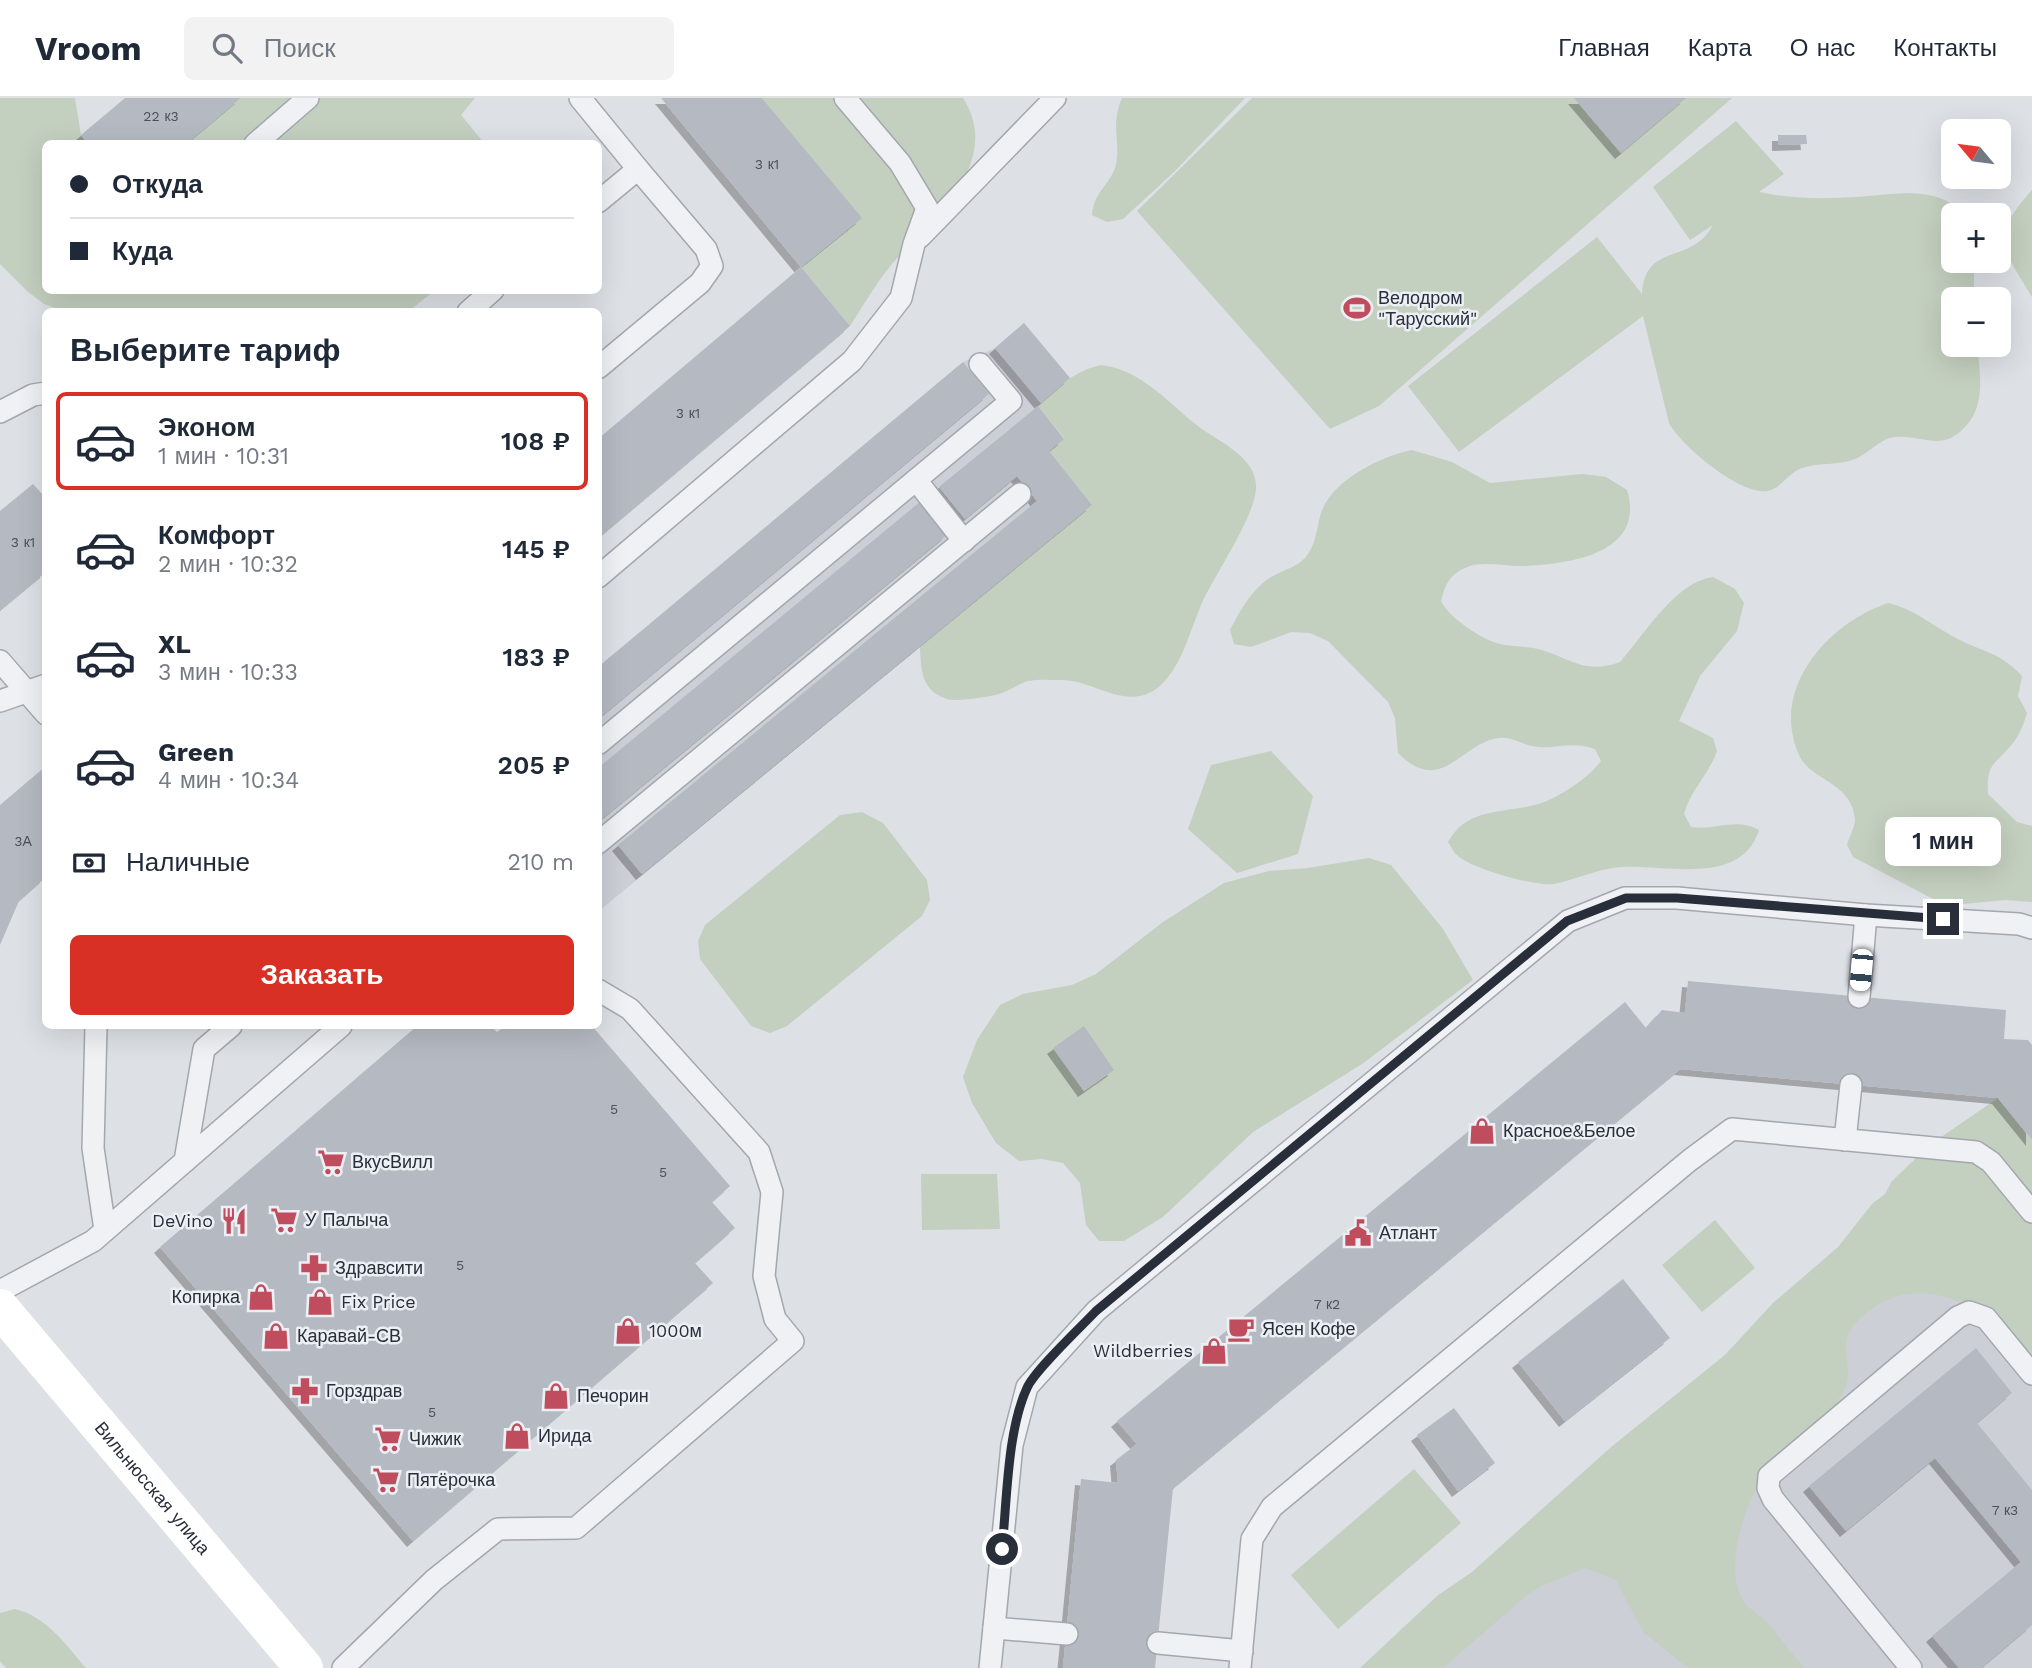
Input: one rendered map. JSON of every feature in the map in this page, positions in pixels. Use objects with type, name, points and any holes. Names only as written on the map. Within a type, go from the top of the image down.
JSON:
[{"type":"street","name":"Вильнюсская улица","points":[[0,1308],[304,1668]]},
{"type":"lane","points":[[260,140],[308,98]]},
{"type":"lane","points":[[580,98],[706,249],[712,266],[700,283],[602,365]]},
{"type":"lane","points":[[602,574],[852,361],[901,298],[914,244],[927,208],[900,163],[845,98]]},
{"type":"lane","points":[[914,244],[1055,98]]},
{"type":"lane","points":[[602,199],[638,169]]},
{"type":"lane","points":[[473,308],[488,294]]},
{"type":"lane","points":[[602,741],[1011,401],[980,364]]},
{"type":"lane","points":[[0,412],[33,395],[42,394]]},
{"type":"lane","points":[[916,480],[964,541]]},
{"type":"lane","points":[[602,840],[1020,494]]},
{"type":"lane","points":[[0,661],[35,688],[42,705]]},
{"type":"lane","points":[[0,701],[35,688]]},
{"type":"lane","points":[[990,1668],[1012,1445],[1027,1387],[1096,1311],[1567,921],[1626,898],[1677,898],[1867,915],[2019,924],[2032,928]]},
{"type":"lane","points":[[1859,997],[1867,915]]},
{"type":"lane","points":[[343,1668],[426,1588],[498,1529],[576,1528],[793,1341],[775,1319],[764,1276],[772,1192],[759,1153],[629,1009],[602,992]]},
{"type":"lane","points":[[96,1029],[93,1148],[105,1230]]},
{"type":"lane","points":[[185,1161],[204,1049],[227,1029]]},
{"type":"lane","points":[[0,1291],[93,1241],[338,1029]]},
{"type":"lane","points":[[1845,1140],[1851,1085]]},
{"type":"lane","points":[[1158,1643],[1241,1660],[1252,1539],[1272,1507],[1690,1160],[1732,1129],[1976,1152],[1991,1162],[2032,1212]]},
{"type":"lane","points":[[1911,1668],[1773,1499],[1768,1489],[1769,1476],[1958,1317],[1969,1312],[1986,1318],[2032,1374]]},
{"type":"lane","points":[[994,1628],[1067,1634]]},
{"type":"shaded area","points":[[1024,323],[1070,378],[1038,406],[1064,439],[1050,451],[1092,505],[602,909],[602,664],[963,362],[995,348]]},
{"type":"shaded area","points":[[1882,1261],[2032,1333],[2032,1668],[1770,1668],[1642,1471]]},
{"type":"shaded area","points":[[1577,1529],[1718,1668],[1412,1668]]},
{"type":"green space","points":[[0,98],[75,98],[81,135],[85,140],[42,140],[42,294],[430,294],[413,308],[55,308],[44,304],[27,291],[0,264]]},
{"type":"green space","points":[[241,98],[475,98],[461,115],[482,140],[191,140]]},
{"type":"green space","points":[[762,98],[963,98],[973,121],[975,143],[961,184],[931,223],[885,272],[850,326],[801,267],[861,218]]},
{"type":"green space","points":[[1122,98],[1245,98],[1174,172],[1123,219],[1107,222],[1092,215],[1096,200],[1116,165],[1116,125]]},
{"type":"green space","name":"Велодром \"Тарусский\"","points":[[1252,98],[1732,98],[1379,406],[1330,429],[1137,211]]},
{"type":"green space","points":[[1736,121],[1784,174],[1759,192],[1820,198],[1913,193],[1941,198],[1950,203],[1941,203],[1941,273],[1974,273],[1974,287],[1941,287],[1941,357],[1978,357],[1979,401],[1970,421],[1946,440],[1891,438],[1855,459],[1802,468],[1771,490],[1760,491],[1746,487],[1699,457],[1675,433],[1669,423],[1643,316],[1459,452],[1408,386],[1597,237],[1642,294],[1645,278],[1651,267],[1660,260],[1693,246],[1704,238],[1713,225],[1690,240],[1653,187]]},
{"type":"green space","points":[[2032,190],[2032,297],[2011,260],[2011,217]]},
{"type":"green space","points":[[1101,365],[1116,368],[1142,380],[1198,426],[1234,450],[1254,475],[1255,497],[1250,512],[1201,605],[1178,661],[1167,679],[1156,689],[1133,697],[1072,681],[1044,680],[1028,681],[999,694],[980,698],[951,700],[938,695],[927,685],[924,678],[920,647],[1092,505],[1049,451],[1064,438],[1038,406],[1066,381]]},
{"type":"green space","points":[[1412,450],[1452,462],[1490,483],[1582,474],[1606,477],[1627,490],[1630,511],[1626,528],[1615,541],[1600,551],[1582,558],[1543,565],[1471,566],[1451,578],[1441,601],[1466,627],[1493,642],[1538,649],[1587,666],[1607,666],[1620,662],[1662,611],[1686,588],[1713,577],[1735,589],[1744,603],[1737,631],[1700,676],[1679,721],[1713,738],[1717,751],[1684,814],[1691,827],[1734,824],[1759,830],[1750,848],[1736,859],[1719,866],[1700,869],[1621,867],[1554,884],[1519,880],[1488,871],[1464,860],[1453,851],[1448,842],[1457,829],[1480,815],[1536,805],[1563,792],[1584,778],[1601,761],[1595,749],[1576,745],[1542,747],[1499,738],[1485,742],[1439,769],[1427,770],[1413,765],[1398,753],[1395,718],[1388,702],[1328,641],[1310,633],[1291,632],[1251,647],[1234,644],[1230,630],[1243,607],[1266,581],[1297,564],[1309,553],[1321,513],[1336,490],[1346,480],[1372,464]]},
{"type":"green space","points":[[1888,603],[1906,609],[1956,638],[1998,657],[2022,676],[2018,696],[2027,713],[2015,740],[1993,764],[1989,775],[1988,794],[2017,822],[2032,826],[2032,902],[2005,900],[1953,905],[1935,900],[1853,857],[1847,845],[1855,823],[1853,808],[1840,790],[1805,765],[1800,757],[1792,732],[1792,707],[1798,684],[1810,662],[1825,643],[1844,626]]},
{"type":"green space","points":[[1271,751],[1313,796],[1298,854],[1237,873],[1188,829],[1211,765]]},
{"type":"green space","points":[[862,812],[883,823],[927,880],[930,900],[922,916],[787,1026],[770,1033],[751,1026],[700,959],[698,941],[705,925],[840,815]]},
{"type":"green space","points":[[1369,858],[1391,865],[1443,929],[1473,980],[1362,1064],[1253,1132],[1163,1217],[1124,1241],[1099,1241],[1086,1225],[1080,1183],[1063,1163],[1042,1159],[1019,1161],[996,1143],[972,1103],[963,1077],[977,1040],[1000,1005],[1023,994],[1072,985],[1096,974],[1163,922],[1224,883],[1269,871]]},
{"type":"green space","points":[[1998,1098],[2032,1140],[2032,1353],[2016,1337],[1977,1310],[1934,1294],[1911,1294],[1890,1299],[1869,1311],[1852,1328],[1847,1343],[1847,1381],[1841,1396],[1815,1430],[1778,1460],[1759,1484],[1744,1517],[1736,1554],[1735,1572],[1744,1602],[1768,1623],[1805,1668],[1688,1668],[1643,1632],[1616,1580],[1585,1568],[1541,1586],[1527,1595],[1443,1668],[1360,1668],[1437,1596],[1472,1572],[1610,1448],[1726,1354],[1772,1304],[1838,1247],[1872,1204],[1885,1194],[1892,1181],[1931,1144]]},
{"type":"green space","points":[[921,1174],[997,1174],[1000,1229],[922,1230]]},
{"type":"green space","points":[[1715,1220],[1755,1268],[1702,1312],[1662,1265]]},
{"type":"green space","points":[[1414,1469],[1461,1523],[1338,1629],[1291,1575]]},
{"type":"green space","points":[[15,1609],[46,1625],[86,1668],[6,1668],[0,1661],[0,1613]]},
{"type":"building","points":[[125,98],[241,98],[191,140],[85,140],[81,135]]},
{"type":"building","points":[[661,98],[762,98],[862,218],[801,267]]},
{"type":"building","points":[[1574,98],[1686,98],[1621,153]]},
{"type":"building","points":[[1778,135],[1806,135],[1807,144],[1778,145]]},
{"type":"building","points":[[801,267],[850,326],[602,535],[602,436]]},
{"type":"building","points":[[1024,323],[1070,378],[1041,403],[995,348]]},
{"type":"building","points":[[963,362],[989,394],[602,716],[602,664]]},
{"type":"building","points":[[1038,406],[1064,439],[1049,451],[1092,505],[642,874],[618,845],[1037,501],[1017,476],[965,519],[939,487]]},
{"type":"building","points":[[33,484],[42,494],[42,575],[0,610],[0,511]]},
{"type":"building","points":[[921,501],[948,534],[602,819],[602,765]]},
{"type":"building","points":[[42,769],[42,881],[19,901],[0,945],[0,805]]},
{"type":"building","points":[[1688,981],[2006,1010],[2004,1039],[2028,1040],[2032,1045],[2032,1140],[1998,1098],[1680,1069],[1173,1488],[1155,1668],[1063,1668],[1081,1479],[1118,1483],[1116,1460],[1137,1444],[1117,1421],[1625,1002],[1646,1028],[1662,1010],[1685,1013]]},
{"type":"building","points":[[1084,1026],[1114,1070],[1084,1091],[1053,1048]]},
{"type":"building","points":[[414,1029],[494,1029],[497,1032],[501,1029],[595,1029],[730,1186],[712,1202],[735,1228],[695,1263],[713,1283],[413,1541],[160,1247]]},
{"type":"building","points":[[1623,1279],[1670,1338],[1565,1421],[1518,1362]]},
{"type":"building","points":[[1976,1348],[2012,1393],[1977,1423],[2032,1490],[2032,1625],[1981,1668],[1959,1668],[1932,1636],[2021,1562],[1935,1458],[1846,1531],[1809,1486]]},
{"type":"building","points":[[1454,1408],[1495,1463],[1458,1491],[1417,1435]]},
{"type":"place","name":"Велодром \"Тарусский\"","points":[[1357,308]]},
{"type":"place","name":"Красное&Белое","points":[[1482,1131]]},
{"type":"place","name":"ВкусВилл","points":[[331,1162]]},
{"type":"place","name":"У Палыча","points":[[284,1220]]},
{"type":"place","name":"DeVino","points":[[234,1221]]},
{"type":"place","name":"Атлант","points":[[1358,1233]]},
{"type":"place","name":"Здравсити","points":[[314,1268]]},
{"type":"place","name":"Копирка","points":[[261,1297]]},
{"type":"place","name":"Fix Price","points":[[320,1302]]},
{"type":"place","name":"Ясен Кофе","points":[[1241,1329]]},
{"type":"place","name":"1000м","points":[[628,1331]]},
{"type":"place","name":"Каравай-СВ","points":[[276,1336]]},
{"type":"place","name":"Wildberries","points":[[1214,1351]]},
{"type":"place","name":"Горздрав","points":[[305,1391]]},
{"type":"place","name":"Печорин","points":[[556,1396]]},
{"type":"place","name":"Ирида","points":[[517,1436]]},
{"type":"place","name":"Чижик","points":[[388,1439]]},
{"type":"place","name":"Пятёрочка","points":[[386,1480]]},
{"type":"route","points":[[1002,1549],[1012,1445],[1027,1387],[1044,1368],[1096,1311],[1567,921],[1626,898],[1677,898],[1943,919]]}]
